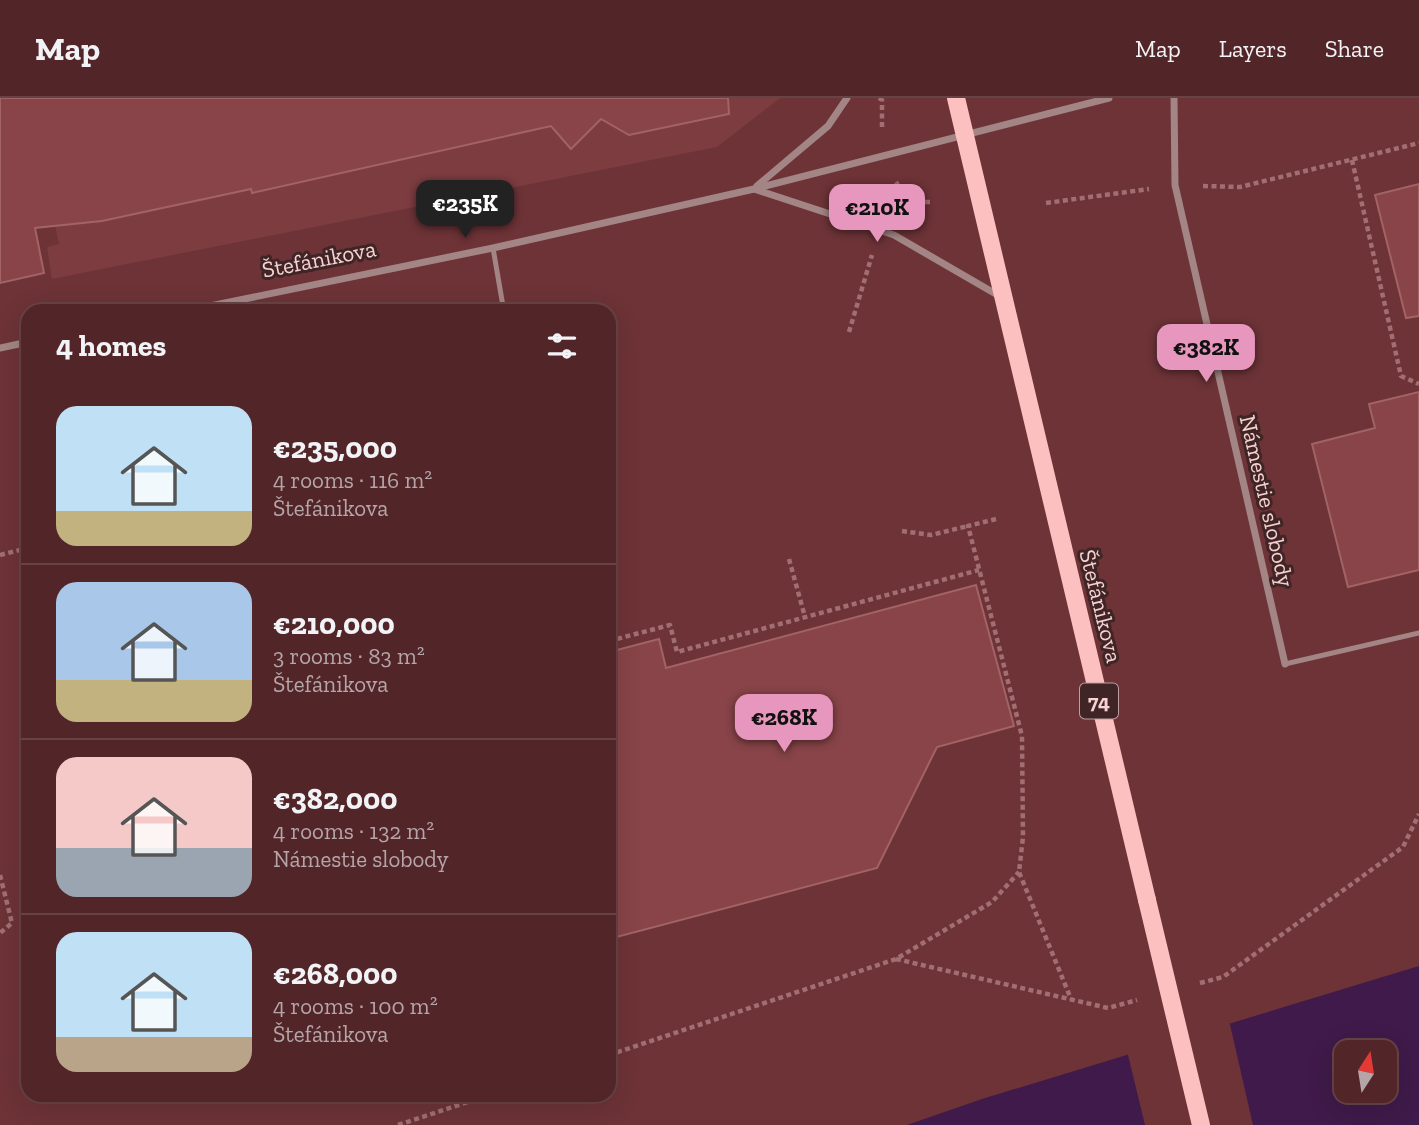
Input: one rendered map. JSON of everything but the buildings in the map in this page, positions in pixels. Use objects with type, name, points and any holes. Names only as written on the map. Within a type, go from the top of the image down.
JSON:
[{"type":"main road","name":"Štefánikova","points":[[956,98],[1001,297],[1201,1125]]},
{"type":"street","points":[[754,189],[828,127],[847,98]]},
{"type":"street","name":"Štefánikova","points":[[220,304],[493,248],[754,189],[1109,98]]},
{"type":"street","name":"Námestie slobody","points":[[1174,98],[1175,185],[1285,664]]},
{"type":"street","points":[[754,189],[894,235],[1001,297]]},
{"type":"street","points":[[0,348],[21,344]]},
{"type":"lane","points":[[493,248],[502,304]]},
{"type":"lane","points":[[1285,664],[1419,633]]},
{"type":"path","points":[[882,99],[882,127]]},
{"type":"path","points":[[1046,204],[1175,185],[1240,187],[1419,143]]},
{"type":"path","points":[[1352,160],[1401,376],[1419,384]]},
{"type":"path","points":[[897,182],[908,202]]},
{"type":"path","points":[[908,202],[933,202]]},
{"type":"path","points":[[902,217],[908,202]]},
{"type":"path","points":[[849,332],[872,254]]},
{"type":"path","points":[[902,531],[931,535],[996,519]]},
{"type":"path","points":[[968,526],[1022,736],[1023,837],[1020,872],[1071,999]]},
{"type":"path","points":[[0,555],[21,550]]},
{"type":"path","points":[[789,559],[805,617]]},
{"type":"path","points":[[616,639],[670,625],[677,652],[979,570]]},
{"type":"path","points":[[1403,846],[1419,814]]},
{"type":"path","points":[[616,1053],[896,959],[992,902],[1020,872]]},
{"type":"path","points":[[0,875],[12,923],[0,933]]},
{"type":"path","points":[[398,1125],[468,1102]]},
{"type":"shaded area","points":[[27,98],[780,98],[717,147],[52,279],[47,247],[59,244]]},
{"type":"shaded area","points":[[1419,966],[1419,1125],[907,1125],[982,1099]]},
{"type":"pier","points":[[1229,1020],[1253,1125],[1145,1125],[1127,1051]]}]
